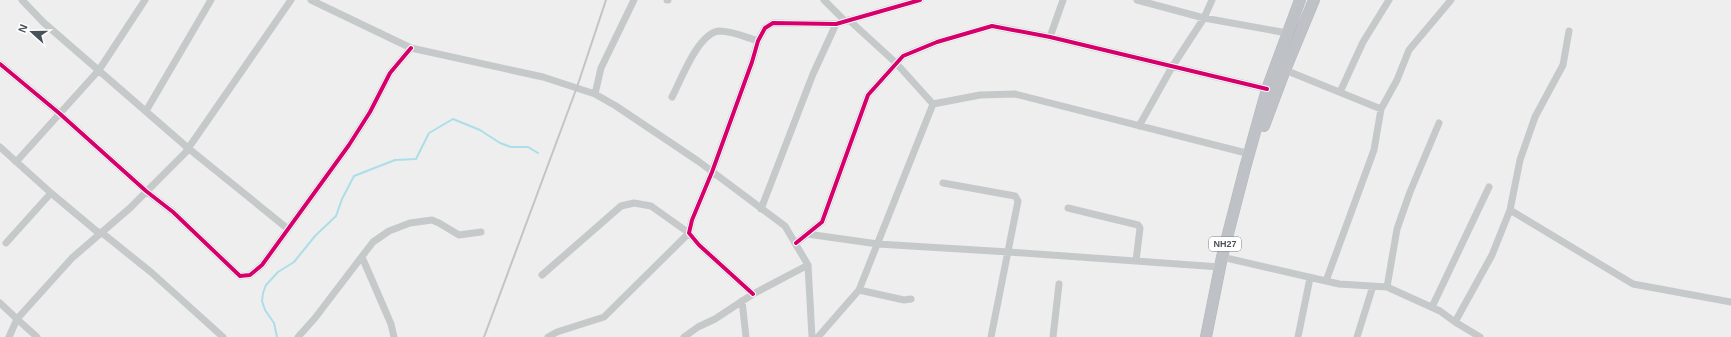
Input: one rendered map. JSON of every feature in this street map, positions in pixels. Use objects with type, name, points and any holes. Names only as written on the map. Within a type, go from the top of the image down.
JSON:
[{"type":"highway","name":"NH27","points":[[1206,337],[1221,262],[1267,89],[1300,0]]},
{"type":"highway","name":"NH27","points":[[1250,154],[1262,132],[1284,70],[1314,0]]},
{"type":"street","points":[[22,0],[43,22],[188,148],[288,230]]},
{"type":"street","points":[[16,162],[99,70],[145,0]]},
{"type":"street","points":[[146,111],[211,0]]},
{"type":"street","points":[[9,337],[17,319],[72,258],[130,208],[188,148],[291,0]]},
{"type":"street","points":[[311,0],[411,48],[543,76],[595,94],[616,106],[712,172],[784,226],[796,243],[808,265],[812,337]]},
{"type":"street","points":[[595,94],[601,68],[634,0]]},
{"type":"street","points":[[824,0],[896,63],[933,104]]},
{"type":"street","points":[[548,337],[557,332],[604,317],[689,233],[692,220],[712,172],[752,62],[758,41],[765,28],[773,23],[836,24],[920,0]]},
{"type":"street","points":[[1050,37],[1063,0]]},
{"type":"street","points":[[1137,0],[1204,18],[1287,33]]},
{"type":"street","points":[[1139,126],[1172,67],[1204,18],[1212,0]]},
{"type":"street","points":[[1340,92],[1363,42],[1389,0]]},
{"type":"street","points":[[1326,281],[1374,150],[1381,109],[1397,80],[1409,50],[1451,0]]},
{"type":"street","points":[[761,209],[813,74],[836,24]]},
{"type":"street","points":[[796,243],[822,222],[868,95],[903,56],[937,42],[992,26],[1050,37],[1267,89]]},
{"type":"street","points":[[672,97],[698,46],[707,36],[717,31],[733,32],[758,41]]},
{"type":"street","points":[[1455,322],[1492,255],[1510,210],[1520,160],[1535,117],[1563,65],[1569,31]]},
{"type":"street","points":[[0,64],[59,113],[146,191],[173,212],[240,276],[250,275],[262,265],[311,200],[362,126],[390,73],[411,48]]},
{"type":"street","points":[[1284,70],[1381,109]]},
{"type":"street","points":[[933,104],[980,95],[1015,94],[1250,154]]},
{"type":"street","points":[[818,337],[859,290],[933,104]]},
{"type":"street","points":[[1387,287],[1397,229],[1410,192],[1439,123]]},
{"type":"street","points":[[0,147],[51,194],[152,273],[224,337]]},
{"type":"street","points":[[943,182],[1015,196],[1018,201],[991,337]]},
{"type":"street","points":[[1432,307],[1488,187]]},
{"type":"street","points":[[6,243],[51,194]]},
{"type":"street","points":[[542,275],[621,206],[634,203],[650,206],[689,233],[699,245],[753,294]]},
{"type":"street","points":[[1068,208],[1138,225],[1140,228],[1136,261]]},
{"type":"street","points":[[1510,210],[1633,284],[1731,302]]},
{"type":"street","points":[[298,337],[315,318],[373,242],[389,231],[410,223],[432,220],[439,222],[459,235],[481,232]]},
{"type":"street","points":[[807,234],[878,244],[1136,261],[1221,262],[1339,284],[1387,287],[1440,311],[1480,337]]},
{"type":"street","points":[[362,257],[391,324],[394,337]]},
{"type":"street","points":[[685,337],[698,327],[715,319],[753,294],[808,265]]},
{"type":"street","points":[[1298,337],[1310,278]]},
{"type":"street","points":[[1053,337],[1059,284]]},
{"type":"street","points":[[1358,337],[1373,286]]},
{"type":"street","points":[[859,290],[904,300],[911,299]]},
{"type":"street","points":[[742,301],[746,337]]},
{"type":"street","points":[[0,303],[37,337]]},
{"type":"waterway","points":[[277,337],[274,323],[265,310],[262,301],[266,285],[278,272],[294,262],[315,236],[336,216],[342,199],[354,176],[395,160],[416,159],[429,133],[453,119],[480,130],[500,143],[511,147],[528,147],[538,153]]},
{"type":"railway","points":[[484,337],[577,87],[606,0]]},
{"type":"cycle path","points":[[753,294],[699,245],[689,233],[692,220],[712,172],[752,62],[758,41],[765,28],[773,23],[836,24],[920,0]]},
{"type":"cycle path","points":[[796,243],[822,222],[868,95],[903,56],[937,42],[992,26],[1050,37],[1267,89]]},
{"type":"cycle path","points":[[0,64],[59,113],[146,191],[173,212],[240,276],[250,275],[262,265],[349,145],[370,112],[390,73],[411,48]]}]
